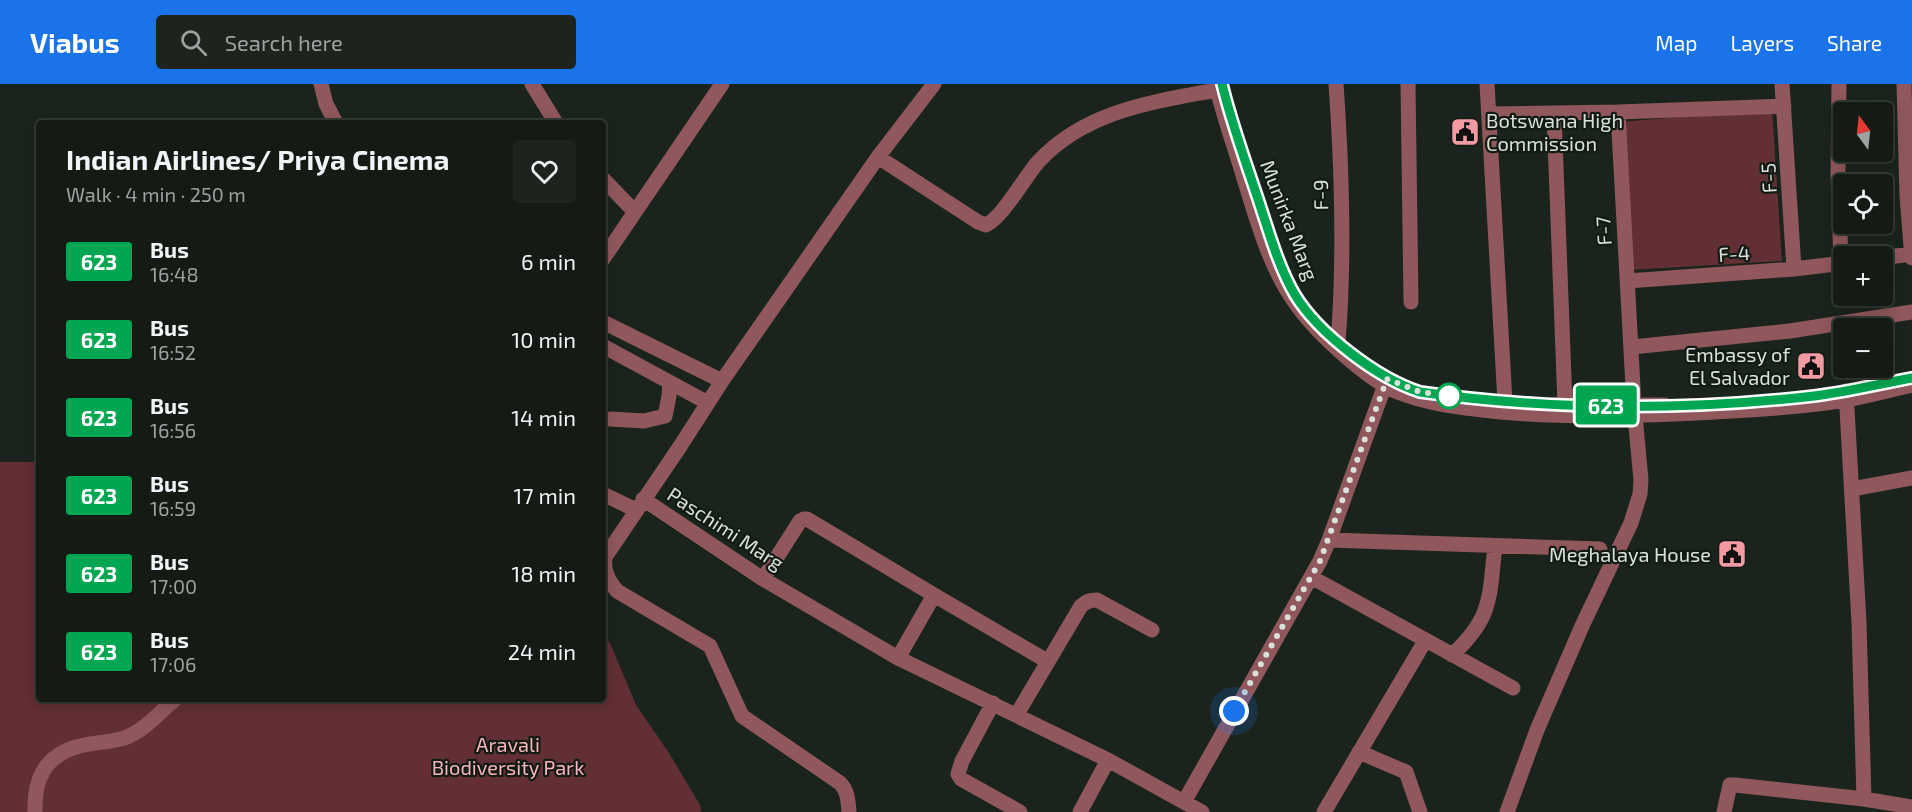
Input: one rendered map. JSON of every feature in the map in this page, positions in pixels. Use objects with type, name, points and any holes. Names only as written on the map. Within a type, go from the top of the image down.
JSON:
[{"type":"street","points":[[321,84],[326,104],[334,120]]},
{"type":"street","points":[[532,84],[554,120]]},
{"type":"street","points":[[606,254],[722,84]]},
{"type":"street","name":"Paschimi Marg","points":[[934,84],[878,157],[722,381],[640,504],[898,658],[1108,760],[1202,812]]},
{"type":"street","name":"F-9","points":[[1336,84],[1342,242],[1338,342]]},
{"type":"street","points":[[1408,84],[1411,302]]},
{"type":"street","points":[[1487,84],[1504,402]]},
{"type":"street","name":"F-5","points":[[1782,84],[1794,269]]},
{"type":"street","points":[[1839,84],[1838,175],[1841,246]]},
{"type":"street","points":[[1893,257],[1912,256],[1907,197],[1909,103],[1904,84]]},
{"type":"street","points":[[878,157],[986,225],[995,218],[1037,163],[1057,143],[1078,128],[1126,110],[1218,86]]},
{"type":"street","name":"Munirka Marg","points":[[1218,86],[1281,267],[1296,297],[1338,342],[1386,382],[1420,392],[1504,402],[1635,411]]},
{"type":"street","name":"Munirka Marg","points":[[1218,86],[1268,251],[1290,295],[1310,322],[1339,350],[1386,382],[1415,398],[1467,408],[1524,414],[1635,411],[1846,395],[1912,385]]},
{"type":"street","points":[[1489,114],[1785,106]]},
{"type":"street","name":"F-7","points":[[1508,812],[1538,730],[1582,626],[1636,509],[1641,480],[1618,112]]},
{"type":"street","points":[[1554,113],[1565,405]]},
{"type":"street","points":[[606,182],[634,212]]},
{"type":"street","name":"F-4","points":[[1627,281],[1833,264]]},
{"type":"street","points":[[1632,347],[1790,331],[1912,312]]},
{"type":"street","points":[[606,323],[722,381]]},
{"type":"street","points":[[606,348],[708,403]]},
{"type":"street","name":"Munirka Marg","points":[[1846,395],[1912,378]]},
{"type":"street","points":[[1184,802],[1311,577],[1329,540],[1386,382]]},
{"type":"street","points":[[610,419],[632,422],[665,416],[670,383]]},
{"type":"street","points":[[1846,395],[1859,623],[1864,799]]},
{"type":"street","points":[[1852,489],[1912,478]]},
{"type":"street","points":[[606,495],[640,504],[606,556]]},
{"type":"street","points":[[764,579],[800,521],[804,519],[1047,661]]},
{"type":"street","points":[[1329,540],[1600,549]]},
{"type":"street","points":[[1452,655],[1467,641],[1485,614],[1489,600],[1495,546]]},
{"type":"street","points":[[606,570],[609,580],[617,591],[710,646],[742,716],[840,783],[847,794],[849,812]]},
{"type":"street","points":[[1311,577],[1513,688]]},
{"type":"street","points":[[898,658],[934,596]]},
{"type":"street","points":[[1017,714],[1082,606],[1091,600],[1097,600],[1152,630]]},
{"type":"street","points":[[1323,812],[1425,641]]},
{"type":"street","points":[[35,812],[36,788],[40,777],[47,765],[60,754],[77,747],[117,740],[135,733],[171,702]]},
{"type":"street","points":[[993,703],[962,761],[958,774],[961,779],[1020,812]]},
{"type":"street","points":[[1359,752],[1406,772],[1420,812]]},
{"type":"street","points":[[1080,812],[1108,760]]},
{"type":"street","points":[[1724,812],[1730,785],[1864,799],[1912,807]]},
{"type":"green space","points":[[1772,109],[1782,261],[1630,270],[1620,122]]},
{"type":"green space","name":"Aravali Biodiversity Park","points":[[0,462],[36,462],[36,702],[606,702],[606,639],[610,643],[636,705],[669,753],[700,805],[701,812],[0,812]]},
{"type":"bus line","name":"623","points":[[1222,84],[1276,255],[1296,297],[1307,311],[1353,355],[1387,379],[1420,392],[1504,402],[1565,405],[1712,404],[1757,401],[1815,396],[1912,378]]},
{"type":"place","name":"Botswana High Commission","points":[[1465,132]]},
{"type":"place","name":"Embassy of El Salvador","points":[[1811,366]]},
{"type":"place","name":"Meghalaya House","points":[[1732,554]]},
{"type":"route","points":[[1234,711],[1320,561],[1387,379],[1420,392],[1449,396]]}]
